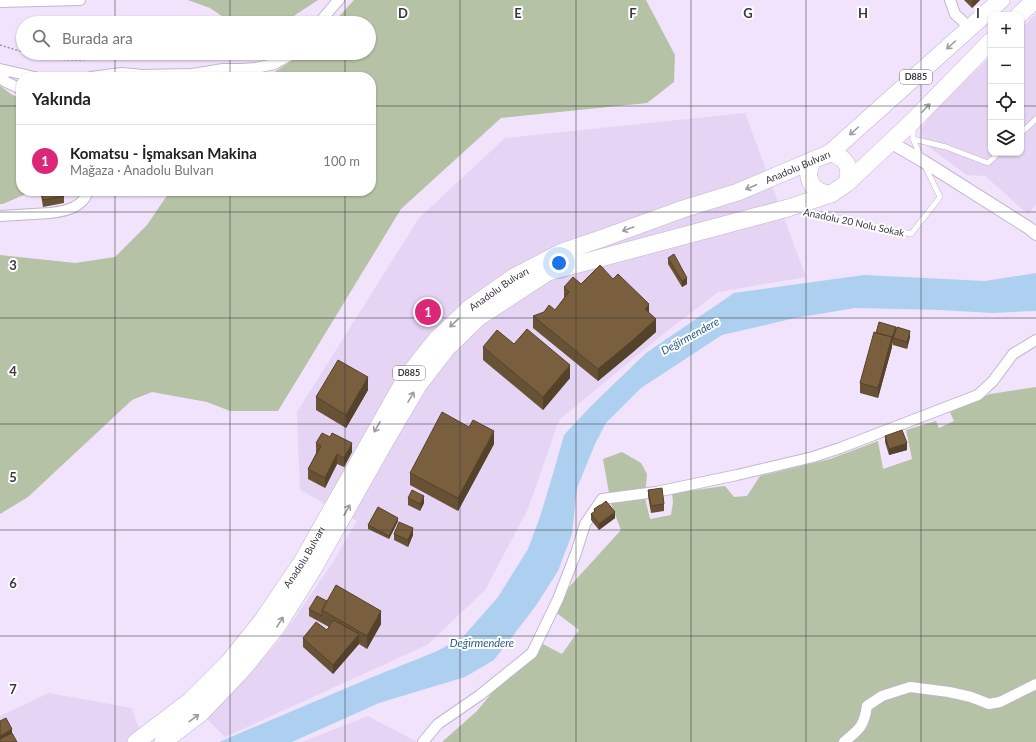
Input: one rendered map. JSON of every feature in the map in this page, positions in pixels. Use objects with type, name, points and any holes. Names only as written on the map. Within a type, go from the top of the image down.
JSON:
[{"type":"highway","name":"Anadolu Bulvarı","points":[[136,742],[190,701],[229,662],[262,621],[302,562],[406,378],[436,340],[470,308],[514,277],[562,252],[683,209],[738,192],[830,153],[1001,0]]},
{"type":"highway","points":[[1022,12],[1035,0]]},
{"type":"highway","name":"Anadolu Bulvarı","points":[[163,742],[201,713],[242,670],[276,628],[313,569],[419,384],[446,349],[479,316],[548,272],[788,208],[831,194],[847,183],[913,121],[988,43]]},
{"type":"highway","points":[[830,153],[836,154],[846,163],[849,176],[847,183]]},
{"type":"highway","points":[[813,160],[809,166],[809,180],[818,191],[831,194]]},
{"type":"street","points":[[0,2],[80,0]]},
{"type":"street","points":[[325,16],[339,0]]},
{"type":"street","points":[[950,0],[955,14],[970,28]]},
{"type":"street","points":[[204,72],[223,69],[256,68],[274,64],[281,60]]},
{"type":"street","points":[[16,72],[2,69],[4,81],[16,87]]},
{"type":"street","points":[[890,142],[923,161],[1032,231]]},
{"type":"street","points":[[0,216],[29,215],[74,208],[86,196]]},
{"type":"street","points":[[423,742],[438,724],[480,695],[532,653],[558,599],[585,524],[602,499],[656,492],[729,477],[813,457],[840,448],[978,395],[993,381],[1013,354],[1036,340]]},
{"type":"street","points":[[844,742],[861,727],[865,719],[867,706],[882,696],[903,689],[910,687],[948,692],[971,697],[989,704],[1000,702],[1036,684]]},
{"type":"lane","points":[[1024,130],[1036,119]]},
{"type":"lane","name":"Anadolu 20 Nolu Sokak","points":[[788,208],[911,234],[940,197],[913,139],[913,121]]},
{"type":"lane","points":[[913,139],[946,147],[988,163],[996,156]]},
{"type":"path","points":[[0,45],[16,50]]},
{"type":"shaded area","points":[[1036,14],[1036,205],[1028,214],[985,176],[967,175],[926,145],[921,130],[930,115],[988,59],[988,156],[1024,156],[1024,25]]},
{"type":"shaded area","points":[[745,113],[806,277],[718,292],[657,339],[559,420],[528,509],[485,590],[427,645],[225,737],[206,718],[279,641],[333,562],[357,521],[300,490],[297,412],[419,218],[505,138]]},
{"type":"shaded area","points":[[49,693],[131,708],[145,742],[0,742],[0,716]]},
{"type":"shaded area","points":[[368,716],[417,742],[302,742]]},
{"type":"green space","points":[[188,0],[318,0],[294,16],[222,16],[210,8]]},
{"type":"green space","points":[[354,0],[646,0],[675,55],[674,82],[647,103],[501,118],[401,209],[278,411],[230,411],[207,402],[152,392],[132,400],[28,497],[0,514],[0,255],[75,263],[115,257],[147,225],[167,196],[376,196],[376,72],[274,72],[292,60],[376,60],[376,16],[339,16]]},
{"type":"green space","points":[[0,86],[16,96],[16,196],[21,196],[0,204]]},
{"type":"green space","points":[[1036,387],[1036,742],[442,742],[477,711],[535,640],[562,654],[579,630],[550,608],[621,530],[611,504],[603,459],[622,452],[641,463],[647,474],[645,498],[650,519],[671,515],[673,502],[672,493],[725,486],[734,497],[747,496],[760,476],[830,459],[878,441],[883,469],[912,459],[906,430],[936,421],[939,428],[954,421],[950,412],[990,394]]},
{"type":"water","name":"Değirmendere","points":[[1036,273],[1036,311],[992,313],[855,308],[795,318],[722,335],[641,388],[606,423],[595,444],[577,488],[572,534],[558,571],[535,607],[494,660],[465,677],[379,703],[292,742],[219,742],[435,652],[462,638],[498,597],[528,549],[540,517],[564,435],[591,406],[646,353],[734,293],[864,275],[985,281]]},
{"type":"building","points":[[42,196],[64,196],[43,200]]},
{"type":"building","points":[[674,254],[687,278],[682,281],[668,258]]},
{"type":"building","points":[[600,265],[613,279],[618,274],[649,304],[645,309],[656,319],[598,369],[533,316],[544,312],[549,305],[555,310],[569,292],[564,287],[573,277],[581,284]]},
{"type":"building","points":[[879,322],[896,327],[892,338],[876,333]]},
{"type":"building","points":[[897,327],[910,331],[907,342],[893,338]]},
{"type":"building","points":[[527,329],[570,365],[543,397],[483,347],[497,330],[514,344]]},
{"type":"building","points":[[874,332],[892,337],[878,388],[860,383]]},
{"type":"building","points":[[338,360],[368,377],[346,415],[316,397]]},
{"type":"building","points":[[442,412],[469,427],[473,420],[494,431],[458,498],[410,473]]},
{"type":"building","points":[[902,430],[907,443],[889,449],[885,436]]},
{"type":"building","points":[[322,433],[330,437],[332,433],[352,443],[344,458],[337,454],[325,478],[308,469],[321,446],[316,443]]},
{"type":"building","points":[[662,488],[664,504],[651,506],[648,490]]},
{"type":"building","points":[[412,490],[424,496],[420,504],[408,498]]},
{"type":"building","points":[[606,501],[615,512],[599,524],[591,514],[595,511],[594,509]]},
{"type":"building","points":[[378,507],[398,518],[389,536],[368,525]]},
{"type":"building","points":[[399,522],[413,528],[408,540],[394,534]]},
{"type":"building","points":[[336,585],[381,611],[367,636],[322,610]]},
{"type":"building","points":[[317,596],[327,601],[322,610],[322,616],[309,609]]},
{"type":"building","points":[[333,620],[359,634],[333,665],[303,638],[316,622],[327,630]]},
{"type":"building","points":[[6,718],[12,729],[0,736],[0,721]]},
{"type":"building","points":[[12,733],[17,742],[0,742],[0,739]]},
{"type":"place","name":"Komatsu - İşmaksan Makina","points":[[428,312]]}]
